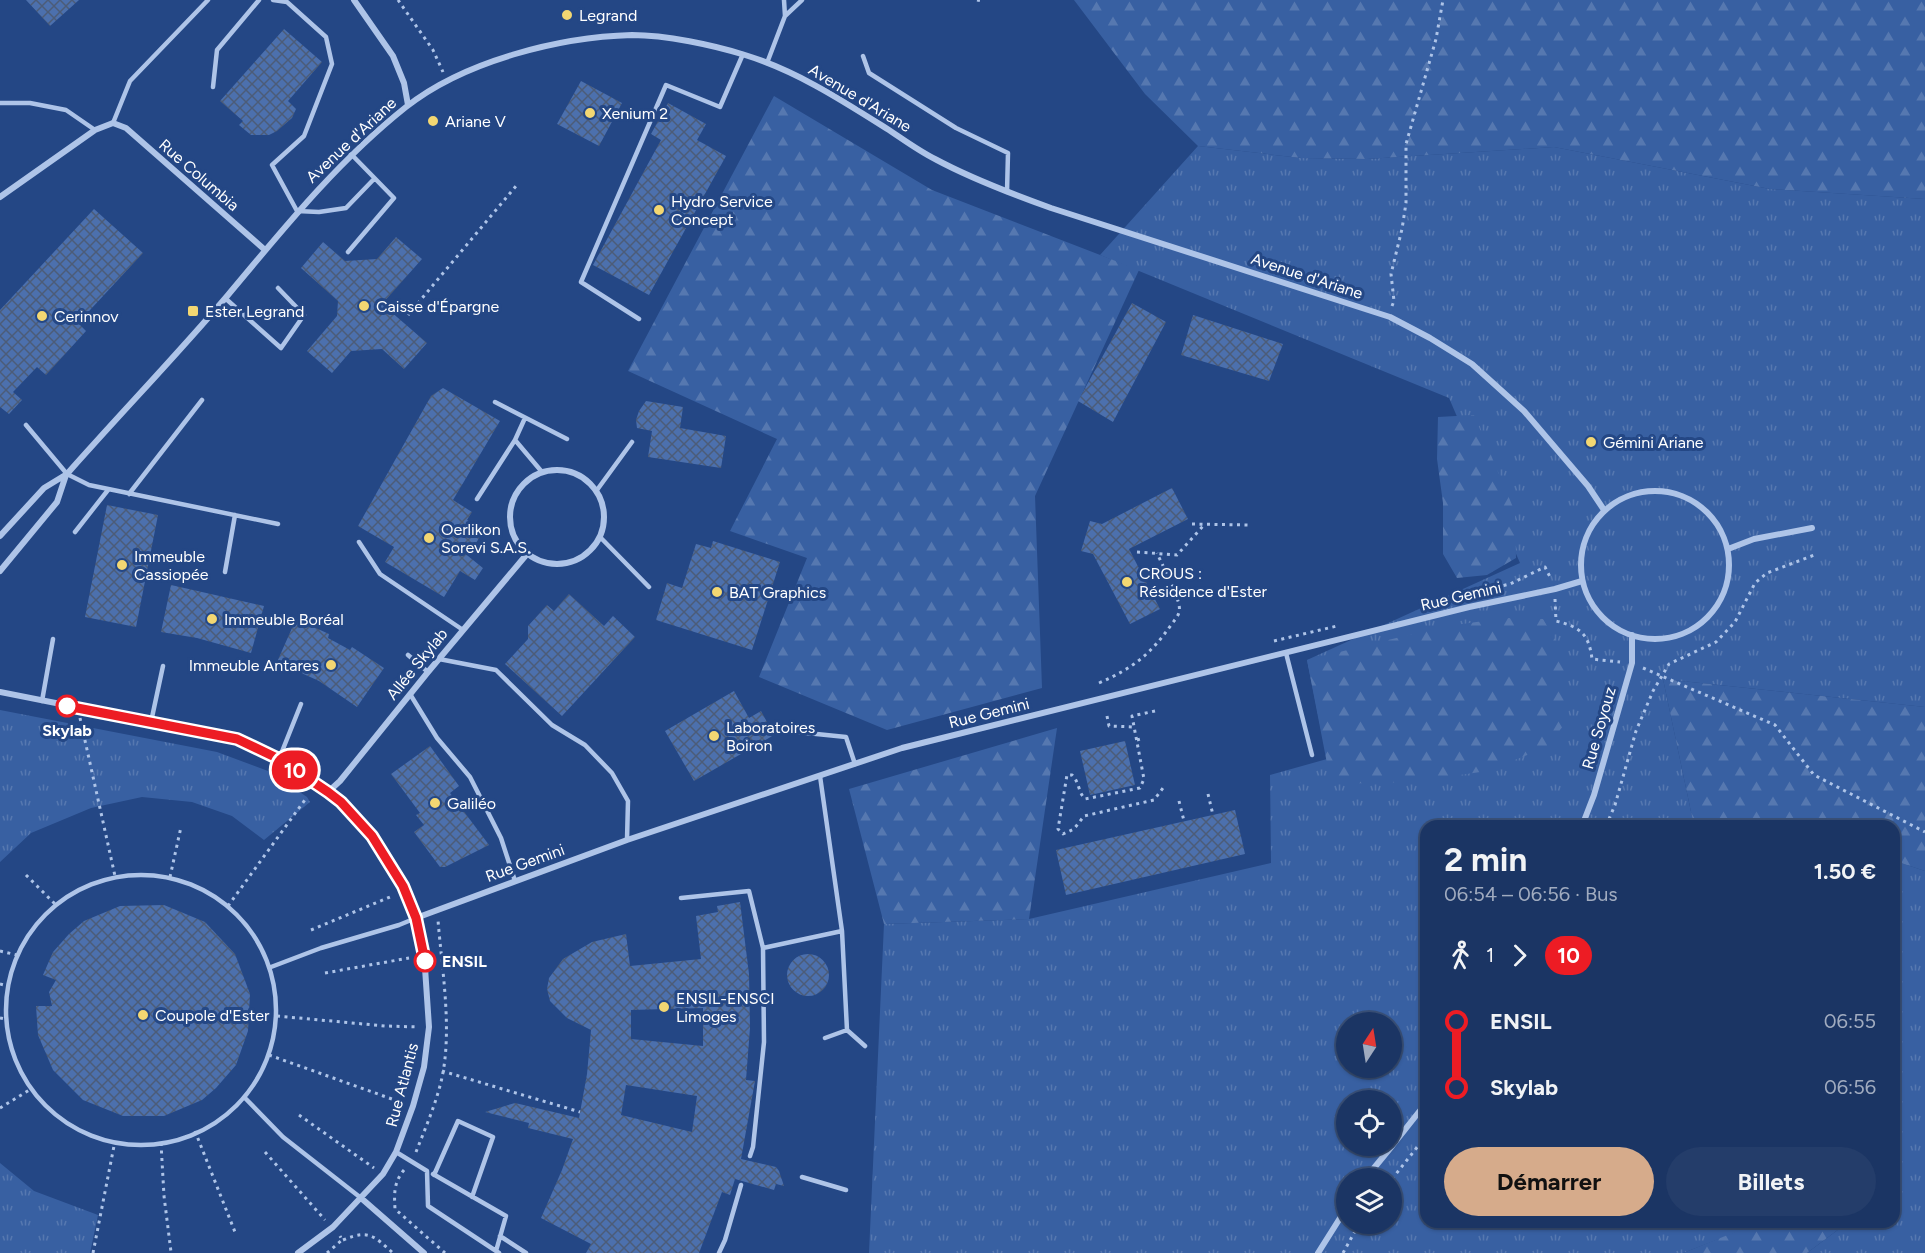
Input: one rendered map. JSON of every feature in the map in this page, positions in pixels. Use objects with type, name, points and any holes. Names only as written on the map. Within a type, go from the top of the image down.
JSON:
[{"type":"street","points":[[354,0],[393,56],[404,83],[408,105]]},
{"type":"street","name":"Avenue d'Ariane","points":[[0,536],[44,488],[67,474],[225,298],[297,211],[351,154],[408,105],[446,80],[494,61],[568,41],[635,35],[691,42],[743,54],[825,90],[934,159],[1007,192],[1390,317],[1472,364],[1515,403],[1588,486],[1604,510]]},
{"type":"street","points":[[0,196],[95,130],[113,123]]},
{"type":"street","name":"Rue Columbia","points":[[113,123],[126,129],[265,250]]},
{"type":"street","points":[[557,469],[573,472],[586,479],[597,490],[604,506],[605,522],[601,538],[581,558],[568,564],[540,561],[527,554],[518,543],[512,530],[510,516],[512,501],[529,478],[542,472],[557,469]]},
{"type":"street","name":"Avenue d'Ariane","points":[[0,571],[57,502],[67,474]]},
{"type":"street","points":[[1665,491],[1689,498],[1710,515],[1718,525],[1728,549],[1730,562],[1726,588],[1717,605],[1705,620],[1683,634],[1670,638],[1645,638],[1620,630],[1600,615],[1592,604],[1582,581],[1581,561],[1588,530],[1604,510],[1620,499],[1638,492],[1665,491]]},
{"type":"street","points":[[1728,549],[1754,539],[1812,528]]},
{"type":"street","name":"Allée Skylab","points":[[328,792],[339,782],[527,554]]},
{"type":"street","name":"Rue Gemini","points":[[416,918],[627,840],[902,748],[1582,581]]},
{"type":"street","name":"Rue Soyouz","points":[[1584,820],[1594,795],[1632,663],[1632,635]]},
{"type":"street","name":"Rue Atlantis","points":[[0,692],[237,739],[279,759],[341,802],[372,836],[403,886],[416,918],[424,953],[429,1027],[424,1067],[413,1106],[396,1152],[383,1174],[333,1227],[298,1253]]},
{"type":"street","points":[[1402,1133],[1420,1111]]},
{"type":"street","points":[[1374,1168],[1384,1156]]},
{"type":"street","points":[[361,1198],[424,1253]]},
{"type":"street","points":[[1318,1253],[1336,1224]]},
{"type":"lane","points":[[113,123],[130,81],[208,0]]},
{"type":"lane","points":[[213,87],[217,50],[259,0]]},
{"type":"lane","points":[[273,0],[287,2],[326,37],[332,64],[304,136],[272,165],[297,211],[319,212],[346,208],[374,178]]},
{"type":"lane","points":[[767,63],[785,16],[784,0]]},
{"type":"lane","points":[[785,16],[802,0]]},
{"type":"lane","points":[[639,319],[581,282],[666,85],[720,107],[743,54]]},
{"type":"lane","points":[[863,56],[869,73],[956,128],[1008,153],[1007,192]]},
{"type":"lane","points":[[0,103],[30,103],[66,110],[95,130]]},
{"type":"lane","points":[[348,252],[394,198],[351,154]]},
{"type":"lane","points":[[225,298],[280,348],[304,315],[278,288]]},
{"type":"lane","points":[[129,494],[202,400]]},
{"type":"lane","points":[[495,402],[567,439]]},
{"type":"lane","points":[[477,499],[515,440],[525,418]]},
{"type":"lane","points":[[26,425],[67,474],[89,485],[278,524]]},
{"type":"lane","points":[[515,440],[542,472]]},
{"type":"lane","points":[[597,490],[632,442]]},
{"type":"lane","points":[[75,532],[108,490]]},
{"type":"lane","points":[[225,572],[235,515]]},
{"type":"lane","points":[[601,538],[649,587]]},
{"type":"lane","points":[[359,542],[380,574],[463,630]]},
{"type":"lane","points":[[42,701],[53,639]]},
{"type":"lane","points":[[1286,653],[1312,755]]},
{"type":"lane","points":[[408,654],[428,672]]},
{"type":"lane","points":[[439,659],[496,670],[552,725],[585,745],[612,773],[628,801],[627,840]]},
{"type":"lane","points":[[151,722],[163,666]]},
{"type":"lane","points":[[410,694],[437,738],[470,777],[501,838],[515,881]]},
{"type":"lane","points":[[279,759],[301,704]]},
{"type":"lane","points":[[787,731],[846,737],[855,764]]},
{"type":"lane","points":[[820,776],[842,931],[847,1030],[865,1046]]},
{"type":"lane","points":[[160,874],[194,884],[228,906],[252,929],[271,967],[277,1016],[269,1055],[246,1099],[210,1126],[161,1143],[114,1146],[69,1127],[31,1089],[13,1060],[2,1019],[17,955],[29,931],[80,889],[115,876],[160,874]]},
{"type":"lane","points":[[681,898],[749,891],[763,948],[764,1042],[753,1147],[750,1156]]},
{"type":"lane","points":[[271,967],[321,948],[416,918]]},
{"type":"lane","points":[[763,948],[842,931]]},
{"type":"lane","points":[[825,1038],[847,1030]]},
{"type":"lane","points":[[246,1099],[283,1137],[361,1198]]},
{"type":"lane","points":[[434,1175],[458,1120],[493,1137],[472,1197]]},
{"type":"lane","points":[[396,1152],[506,1216],[497,1252],[429,1206],[427,1171]]},
{"type":"lane","points":[[802,1177],[846,1190]]},
{"type":"lane","points":[[719,1253],[741,1185]]},
{"type":"lane","points":[[500,1236],[526,1253]]},
{"type":"path","points":[[398,0],[434,50],[446,80]]},
{"type":"path","points":[[977,0],[982,1]]},
{"type":"path","points":[[1390,317],[1394,301],[1391,274],[1406,203],[1406,144],[1436,39],[1443,0]]},
{"type":"path","points":[[408,315],[516,186]]},
{"type":"path","points":[[1192,524],[1251,525]]},
{"type":"path","points":[[1137,552],[1177,555],[1204,525]]},
{"type":"path","points":[[1099,683],[1122,673],[1145,657],[1160,642],[1179,616],[1179,606],[1157,553]]},
{"type":"path","points":[[1609,820],[1636,731],[1661,676],[1669,664],[1716,642],[1735,622],[1755,583],[1767,573],[1817,554]]},
{"type":"path","points":[[1479,591],[1510,584],[1545,567],[1555,589],[1556,621],[1572,625],[1584,634],[1591,645],[1592,659],[1632,663],[1775,725],[1814,775],[1925,832]]},
{"type":"path","points":[[1274,641],[1343,624]]},
{"type":"path","points":[[78,708],[115,876]]},
{"type":"path","points":[[1155,711],[1132,716],[1144,779],[1140,788],[1085,799],[1081,795],[1076,778],[1067,775],[1058,829],[1063,834],[1074,829],[1084,816],[1154,800],[1163,788]]},
{"type":"path","points":[[1107,716],[1109,726],[1134,727]]},
{"type":"path","points":[[1137,740],[1144,738]]},
{"type":"path","points":[[1208,794],[1214,814]]},
{"type":"path","points":[[228,906],[307,797]]},
{"type":"path","points":[[1179,801],[1184,821]]},
{"type":"path","points":[[170,877],[181,827]]},
{"type":"path","points":[[26,875],[57,906]]},
{"type":"path","points":[[311,930],[390,897]]},
{"type":"path","points":[[0,951],[17,955]]},
{"type":"path","points":[[325,973],[409,958]]},
{"type":"path","points":[[0,984],[8,986]]},
{"type":"path","points":[[277,1016],[385,1026],[429,1027]]},
{"type":"path","points":[[269,1055],[413,1106]]},
{"type":"path","points":[[442,1071],[580,1112]]},
{"type":"path","points":[[0,1108],[31,1089]]},
{"type":"path","points":[[299,1115],[383,1174]]},
{"type":"path","points":[[195,1131],[235,1232]]},
{"type":"path","points":[[161,1143],[164,1196],[171,1252]]},
{"type":"path","points":[[1401,1168],[1420,1144]]},
{"type":"path","points":[[93,1253],[114,1146]]},
{"type":"path","points":[[265,1152],[333,1227]]},
{"type":"path","points":[[342,1240],[357,1234],[373,1235],[393,1253]]},
{"type":"path","points":[[1343,1253],[1353,1234]]},
{"type":"green space","points":[[1074,0],[1925,0],[1925,199],[1770,189],[1554,147],[1367,159],[1301,158],[1198,146],[1145,94]]},
{"type":"green space","points":[[774,96],[932,190],[1139,270],[1035,496],[1042,688],[887,730],[759,677],[807,558],[730,531],[777,439],[628,371]]},
{"type":"green space","points":[[1198,146],[1301,158],[1367,159],[1554,147],[1770,189],[1925,199],[1925,707],[1663,679],[1693,820],[1420,820],[1420,1228],[1747,1228],[1683,1253],[869,1253],[884,924],[1029,919],[1271,863],[1270,775],[1327,759],[1307,660],[1520,563],[1449,398],[1100,255]]},
{"type":"green space","points":[[1474,415],[1515,512],[1516,558],[1487,575],[1457,578],[1443,554],[1443,503],[1437,459],[1438,417]]},
{"type":"green space","points":[[1505,618],[1543,619],[1565,656],[1569,719],[1545,748],[1487,771],[1412,782],[1331,784],[1307,660],[1441,627]]},
{"type":"green space","points":[[1663,679],[1925,707],[1925,871],[1900,863],[1900,820],[1693,820]]},
{"type":"green space","points":[[0,710],[217,752],[268,771],[307,797],[310,802],[264,840],[232,816],[192,802],[142,797],[91,808],[31,833],[0,862]]},
{"type":"green space","points":[[1057,728],[1029,919],[884,924],[849,789]]},
{"type":"green space","points":[[1900,863],[1925,871],[1925,1253],[1807,1253],[1840,1228],[1900,1228]]},
{"type":"green space","points":[[0,1163],[34,1191],[98,1215],[90,1253],[0,1253]]},
{"type":"green space","points":[[1745,1228],[1840,1228],[1807,1253],[1683,1253]]},
{"type":"building","points":[[26,0],[79,0],[50,26]]},
{"type":"building","points":[[284,29],[322,62],[288,101],[296,109],[292,118],[269,135],[251,135],[239,125],[243,121],[220,101]]},
{"type":"building","name":"Xenium 2","points":[[581,81],[622,103],[599,146],[557,124]]},
{"type":"building","name":"Hydro Service Concept","points":[[668,103],[706,124],[697,140],[726,156],[649,295],[593,265],[661,140],[651,134]]},
{"type":"building","name":"Cerinnov","points":[[94,209],[143,253],[78,323],[86,331],[46,375],[37,367],[13,392],[22,400],[9,414],[0,407],[0,310]]},
{"type":"building","name":"Caisse d'Épargne","points":[[396,237],[422,259],[382,304],[427,343],[404,369],[382,349],[351,351],[332,373],[307,351],[337,316],[338,301],[301,268],[323,242],[345,261],[377,259]]},
{"type":"building","points":[[1132,303],[1166,322],[1113,422],[1078,401]]},
{"type":"building","points":[[1193,315],[1283,344],[1269,381],[1181,355]]},
{"type":"building","points":[[443,388],[500,421],[453,500],[472,512],[467,520],[484,530],[468,556],[483,568],[475,580],[460,571],[444,597],[385,562],[394,547],[358,526],[431,396]]},
{"type":"building","points":[[646,401],[683,407],[680,428],[726,436],[721,468],[648,457],[652,431],[637,428],[636,420]]},
{"type":"building","name":"CROUS : Résidence d'Ester","points":[[1172,488],[1188,519],[1129,549],[1160,609],[1130,624],[1093,554],[1081,551],[1090,521],[1102,524]]},
{"type":"building","name":"Immeuble Cassiopée","points":[[107,505],[158,515],[136,627],[85,617]]},
{"type":"building","name":"BAT Graphics","points":[[713,541],[780,562],[752,650],[656,620],[667,583],[682,588],[696,544],[711,548]]},
{"type":"building","name":"Immeuble Boréal","points":[[171,585],[264,606],[251,653],[197,638],[161,632]]},
{"type":"building","points":[[569,594],[604,626],[613,616],[635,637],[562,716],[505,664],[528,639],[528,626],[547,605],[554,611]]},
{"type":"building","name":"Immeuble Antares","points":[[296,619],[329,634],[328,638],[350,650],[352,647],[384,668],[357,707],[319,681],[277,662]]},
{"type":"building","name":"Laboratoires Boiron","points":[[734,691],[749,718],[761,711],[774,735],[694,781],[665,731]]},
{"type":"building","points":[[1125,741],[1135,785],[1090,795],[1080,751]]},
{"type":"building","name":"Galiléo","points":[[430,746],[459,786],[450,793],[489,845],[445,867],[440,867],[414,832],[424,825],[416,815],[420,813],[391,774]]},
{"type":"building","points":[[1235,810],[1245,854],[1066,895],[1056,850]]},
{"type":"building","points":[[740,902],[749,974],[750,1028],[746,1080],[755,1081],[741,1159],[776,1167],[784,1186],[776,1184],[774,1190],[735,1179],[730,1195],[722,1192],[699,1253],[586,1253],[591,1244],[541,1218],[573,1139],[528,1128],[529,1123],[485,1112],[515,1103],[579,1118],[587,1074],[591,1030],[567,1018],[550,1001],[547,989],[549,978],[563,959],[592,942],[626,934],[630,966],[701,959],[696,916],[718,912],[717,906]],"holes":[[[703,1008],[703,1046],[631,1039],[631,1010]],[[626,1085],[697,1096],[692,1132],[621,1115]]]},
{"type":"building","name":"Coupole d'Ester","points":[[164,905],[205,922],[235,954],[250,994],[248,1031],[236,1065],[202,1100],[164,1116],[123,1116],[83,1100],[53,1070],[38,1035],[36,1006],[52,1006],[49,992],[56,980],[43,975],[53,952],[84,921],[120,906]]},
{"type":"building","points":[[808,954],[816,955],[823,960],[828,967],[828,983],[823,990],[816,995],[808,996],[800,995],[793,990],[788,983],[787,975],[788,967],[793,960],[800,955]]},
{"type":"bus line","name":"10","points":[[67,706],[237,739],[279,759],[328,792],[341,802],[372,836],[403,886],[416,918],[425,961]]},
{"type":"place","name":"Legrand","points":[[567,15]]},
{"type":"place","name":"Xenium 2","points":[[590,113]]},
{"type":"place","name":"Ariane V","points":[[433,121]]},
{"type":"place","name":"Hydro Service Concept","points":[[659,210]]},
{"type":"place","name":"Caisse d'Épargne","points":[[364,306]]},
{"type":"place","name":"Ester Legrand","points":[[193,311]]},
{"type":"place","name":"Cerinnov","points":[[42,316]]},
{"type":"place","name":"Gémini Ariane","points":[[1591,442]]},
{"type":"place","name":"Oerlikon Sorevi S.A.S.","points":[[429,538]]},
{"type":"place","name":"Immeuble Cassiopée","points":[[122,565]]},
{"type":"place","name":"CROUS : Résidence d'Ester","points":[[1127,582]]},
{"type":"place","name":"BAT Graphics","points":[[717,592]]},
{"type":"place","name":"Immeuble Boréal","points":[[212,619]]},
{"type":"place","name":"Immeuble Antares","points":[[331,665]]},
{"type":"place","name":"Skylab","points":[[67,706]]},
{"type":"place","name":"Laboratoires Boiron","points":[[714,736]]},
{"type":"place","name":"Galiléo","points":[[435,803]]},
{"type":"place","name":"ENSIL","points":[[425,961]]},
{"type":"place","name":"ENSIL-ENSCI Limoges","points":[[664,1007]]},
{"type":"place","name":"Coupole d'Ester","points":[[143,1015]]}]
